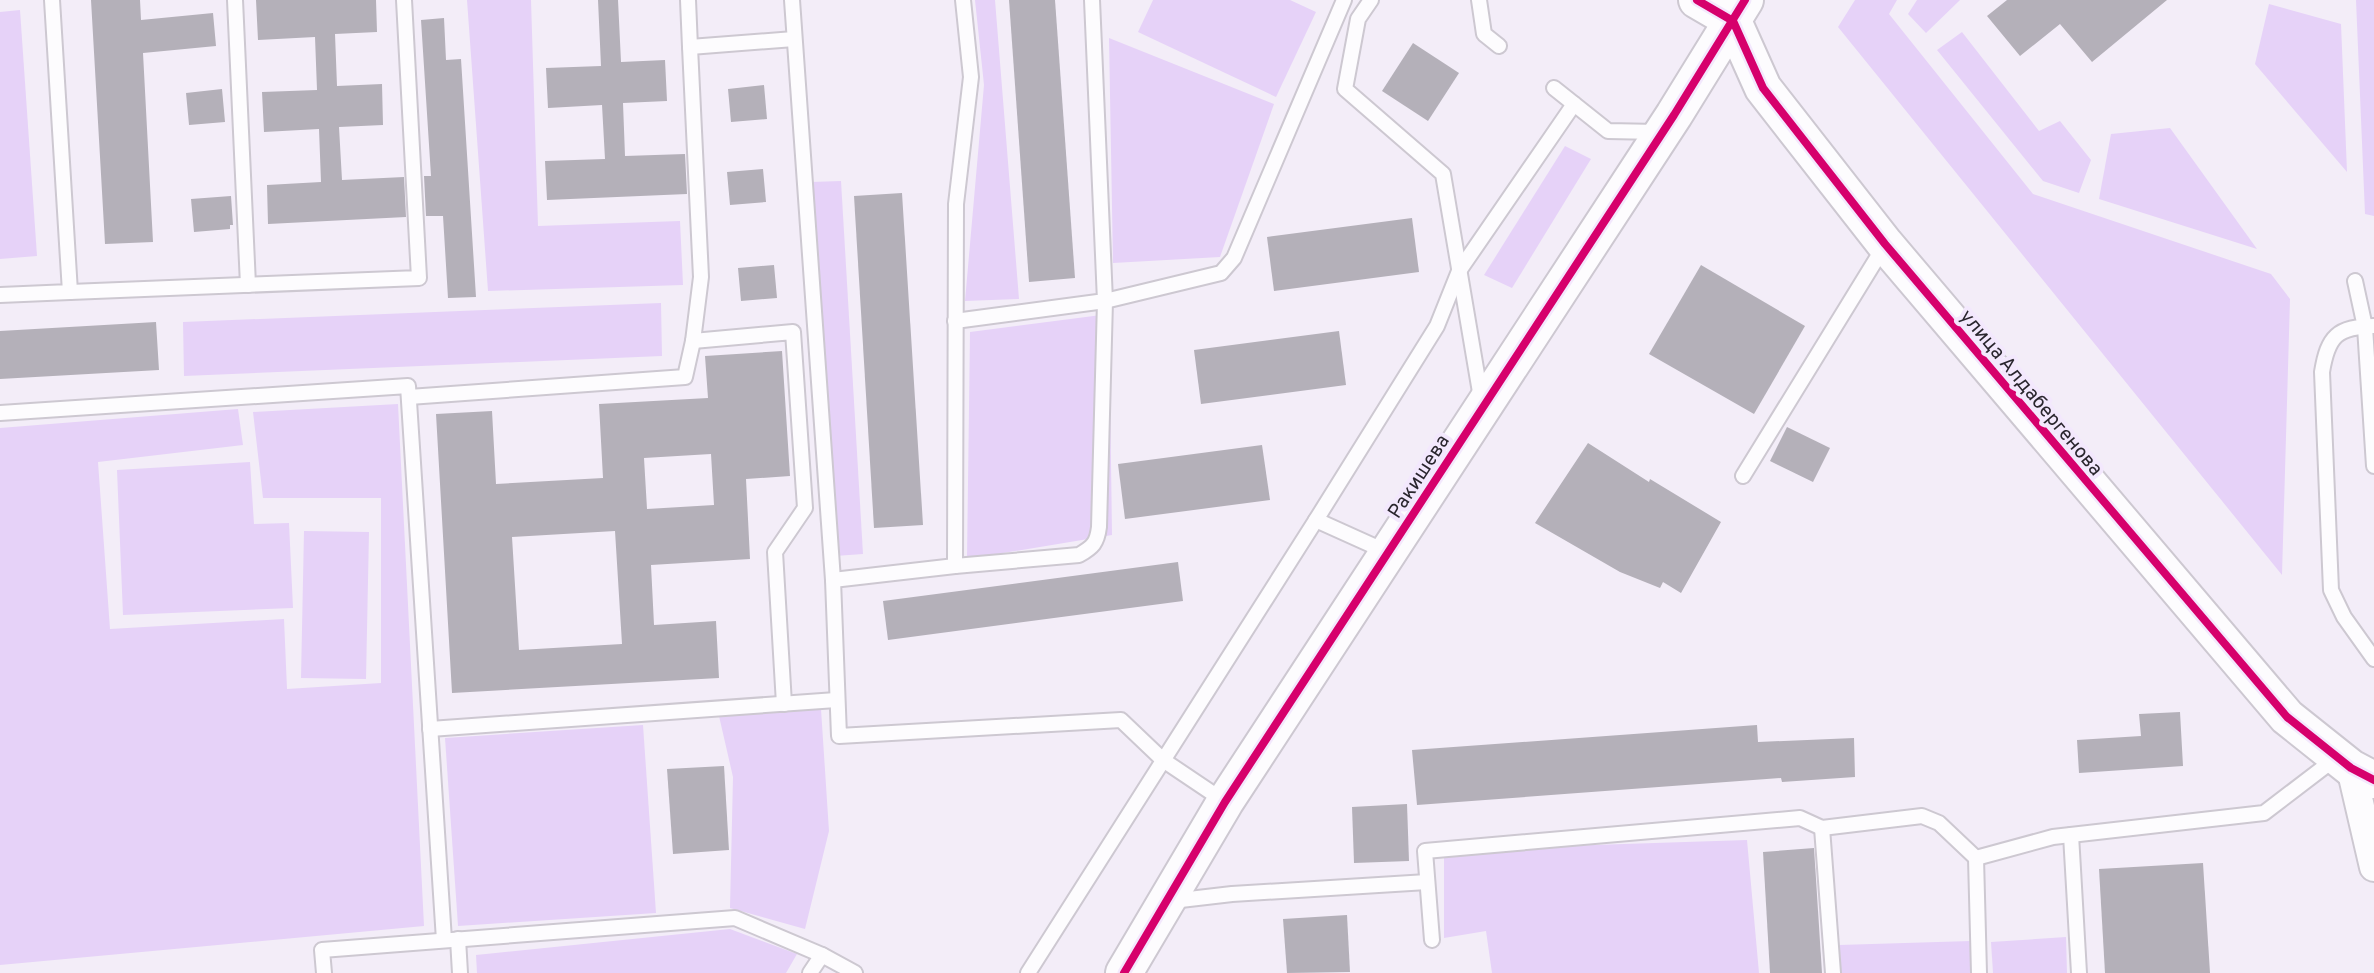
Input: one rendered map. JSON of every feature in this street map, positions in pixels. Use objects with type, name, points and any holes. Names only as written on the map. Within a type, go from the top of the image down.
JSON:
[{"type":"street","points":[[1697,0],[1739,11]]},
{"type":"street","name":"Ракишева","points":[[1124,973],[1225,802],[1739,11]]},
{"type":"street","name":"улица Алдабергенова","points":[[1739,11],[1763,88],[1885,244],[2287,717],[2354,768]]},
{"type":"street","points":[[2354,768],[2374,867]]},
{"type":"lane","points":[[52,0],[70,292]]},
{"type":"lane","points":[[235,0],[248,285]]},
{"type":"lane","points":[[0,295],[419,278],[404,0]]},
{"type":"lane","points":[[409,397],[685,377],[701,277],[688,0]]},
{"type":"lane","points":[[792,0],[833,580],[839,736],[1121,720],[1163,760],[1225,802]]},
{"type":"lane","points":[[955,566],[956,204],[971,77],[963,0]]},
{"type":"lane","points":[[833,580],[1079,555],[1093,547],[1097,540],[1105,301],[1092,0]]},
{"type":"lane","points":[[1371,0],[1358,19],[1345,89],[1443,174],[1482,406]]},
{"type":"lane","points":[[1479,0],[1484,34],[1499,46]]},
{"type":"lane","points":[[955,321],[1105,301],[1221,273],[1234,258],[1339,2]]},
{"type":"lane","points":[[690,47],[794,39]]},
{"type":"lane","points":[[1554,88],[1608,131],[1661,132]]},
{"type":"lane","points":[[1028,973],[1437,326],[1459,271],[1574,104]]},
{"type":"lane","points":[[1743,476],[1885,244]]},
{"type":"lane","points":[[2355,281],[2369,326],[2374,466]]},
{"type":"lane","points":[[2369,326],[2339,332],[2325,353],[2322,372],[2331,590],[2344,617],[2374,659]]},
{"type":"lane","points":[[693,341],[793,332],[805,508],[775,552],[784,704]]},
{"type":"lane","points":[[0,413],[408,386],[430,729],[451,940],[460,973]]},
{"type":"lane","points":[[1316,520],[1388,552]]},
{"type":"lane","points":[[430,729],[836,700]]},
{"type":"lane","points":[[1976,858],[2053,837],[2264,813],[2354,768]]},
{"type":"lane","points":[[1432,940],[1425,851],[1800,818],[1822,828],[1922,816],[1939,823],[1976,858],[1979,973]]},
{"type":"lane","points":[[1822,828],[1833,973]]},
{"type":"lane","points":[[2071,835],[2079,973]]},
{"type":"lane","points":[[1166,902],[1232,894],[1427,882]]},
{"type":"lane","points":[[324,973],[322,950],[735,918],[822,955],[855,973]]},
{"type":"lane","points":[[810,973],[822,955]]},
{"type":"shaded area","points":[[467,0],[531,0],[538,226],[680,221],[683,285],[488,291]]},
{"type":"shaded area","points":[[975,0],[995,0],[1019,299],[965,301],[984,85]]},
{"type":"shaded area","points":[[1153,0],[1290,0],[1316,12],[1276,97],[1138,32]]},
{"type":"shaded area","points":[[1855,0],[1897,0],[1889,14],[2033,194],[2271,274],[2290,299],[2282,575],[1838,27]]},
{"type":"shaded area","points":[[1917,0],[1960,0],[1926,33],[1908,14]]},
{"type":"shaded area","points":[[2356,0],[2374,0],[2374,216],[2365,214]]},
{"type":"shaded area","points":[[2269,4],[2341,24],[2347,172],[2255,64]]},
{"type":"shaded area","points":[[20,10],[37,256],[0,259],[0,12]]},
{"type":"shaded area","points":[[1962,32],[2039,131],[2060,121],[2091,160],[2079,193],[2043,181],[1937,50]]},
{"type":"shaded area","points":[[1109,38],[1274,104],[1220,257],[1113,263]]},
{"type":"shaded area","points":[[2170,128],[2257,249],[2099,199],[2111,134]]},
{"type":"shaded area","points":[[1565,146],[1591,159],[1512,288],[1484,275]]},
{"type":"shaded area","points":[[841,181],[863,554],[835,556],[811,182]]},
{"type":"shaded area","points":[[661,303],[662,356],[184,376],[183,322]]},
{"type":"shaded area","points":[[1109,314],[1112,535],[967,559],[970,332]]},
{"type":"shaded area","points":[[398,404],[424,926],[0,965],[0,428],[238,409],[243,445],[98,462],[110,629],[284,619],[287,689],[381,683],[381,498],[263,498],[253,412]]},
{"type":"shaded area","points":[[250,462],[254,524],[289,523],[293,608],[123,615],[117,470]]},
{"type":"shaded area","points":[[304,531],[369,532],[366,679],[301,678]]},
{"type":"shaded area","points":[[821,709],[829,831],[805,929],[730,908],[733,777],[719,716]]},
{"type":"shaded area","points":[[643,725],[656,913],[458,926],[445,738]]},
{"type":"shaded area","points":[[1747,840],[1759,973],[1492,973],[1486,931],[1444,938],[1444,850]]},
{"type":"shaded area","points":[[730,929],[797,954],[786,973],[477,973],[476,955]]},
{"type":"shaded area","points":[[2066,937],[2067,973],[1993,973],[1991,942]]},
{"type":"shaded area","points":[[1971,941],[1972,973],[1841,973],[1839,945]]},
{"type":"building","points":[[91,0],[140,0],[141,20],[213,13],[216,46],[143,53],[153,242],[105,244]]},
{"type":"building","points":[[256,0],[376,0],[377,32],[335,34],[337,86],[382,84],[383,125],[339,127],[342,180],[404,177],[406,217],[268,224],[267,185],[321,182],[319,129],[264,132],[262,92],[317,90],[315,37],[258,40]]},
{"type":"building","points":[[598,0],[618,0],[621,62],[665,60],[667,101],[623,103],[625,156],[685,154],[687,194],[547,200],[545,161],[605,159],[602,105],[548,108],[546,68],[601,66]]},
{"type":"building","points":[[1009,0],[1055,0],[1075,278],[1029,282]]},
{"type":"building","points":[[2007,0],[2167,0],[2092,62],[2060,24],[2020,56],[1987,16]]},
{"type":"building","points":[[444,18],[446,60],[461,59],[476,297],[448,298],[443,216],[426,216],[424,176],[431,176],[421,20]]},
{"type":"building","points":[[1413,43],[1459,73],[1428,121],[1382,91]]},
{"type":"building","points":[[764,85],[767,119],[731,122],[728,89]]},
{"type":"building","points":[[222,89],[225,122],[189,125],[186,93]]},
{"type":"building","points":[[763,169],[766,202],[730,205],[727,172]]},
{"type":"building","points":[[902,193],[923,525],[874,528],[854,196]]},
{"type":"building","points":[[231,196],[233,225],[230,229],[194,232],[191,199]]},
{"type":"building","points":[[1412,218],[1419,272],[1274,291],[1267,237]]},
{"type":"building","points":[[774,265],[777,298],[741,301],[738,268]]},
{"type":"building","points":[[1701,265],[1805,326],[1754,414],[1649,354]]},
{"type":"building","points":[[156,322],[159,370],[0,379],[0,331]]},
{"type":"building","points":[[1339,331],[1346,385],[1201,404],[1194,350]]},
{"type":"building","points":[[782,351],[790,476],[746,479],[750,559],[651,565],[654,625],[716,621],[719,678],[452,693],[436,414],[492,411],[496,484],[603,478],[599,404],[708,398],[705,356]],"holes":[[[711,454],[714,505],[647,509],[644,458]],[[615,531],[622,644],[519,650],[512,537]]]},
{"type":"building","points":[[1787,427],[1830,448],[1813,482],[1770,461]]},
{"type":"building","points":[[1588,443],[1721,522],[1681,593],[1663,582],[1660,588],[1620,572],[1535,523]]},
{"type":"building","points":[[1262,445],[1270,500],[1125,519],[1118,464]]},
{"type":"building","points":[[1178,562],[1183,601],[888,640],[883,601]]},
{"type":"building","points":[[2180,712],[2183,766],[2079,773],[2077,740],[2141,736],[2139,714]]},
{"type":"building","points":[[1757,725],[1758,742],[1854,738],[1855,777],[1782,782],[1781,778],[1417,805],[1412,750]]},
{"type":"building","points":[[724,766],[729,850],[673,854],[667,769]]},
{"type":"building","points":[[1407,804],[1409,861],[1354,863],[1352,807]]},
{"type":"building","points":[[1814,848],[1822,973],[1770,973],[1763,852]]},
{"type":"building","points":[[2203,863],[2210,973],[2105,973],[2099,869]]},
{"type":"building","points":[[1347,915],[1350,972],[1287,973],[1283,919]]},
{"type":"cycle path","points":[[1697,0],[1733,21],[1763,88],[1885,244],[2287,717],[2351,768],[2374,780]]},
{"type":"cycle path","points":[[1124,973],[1225,802],[1674,115],[1745,0]]}]
